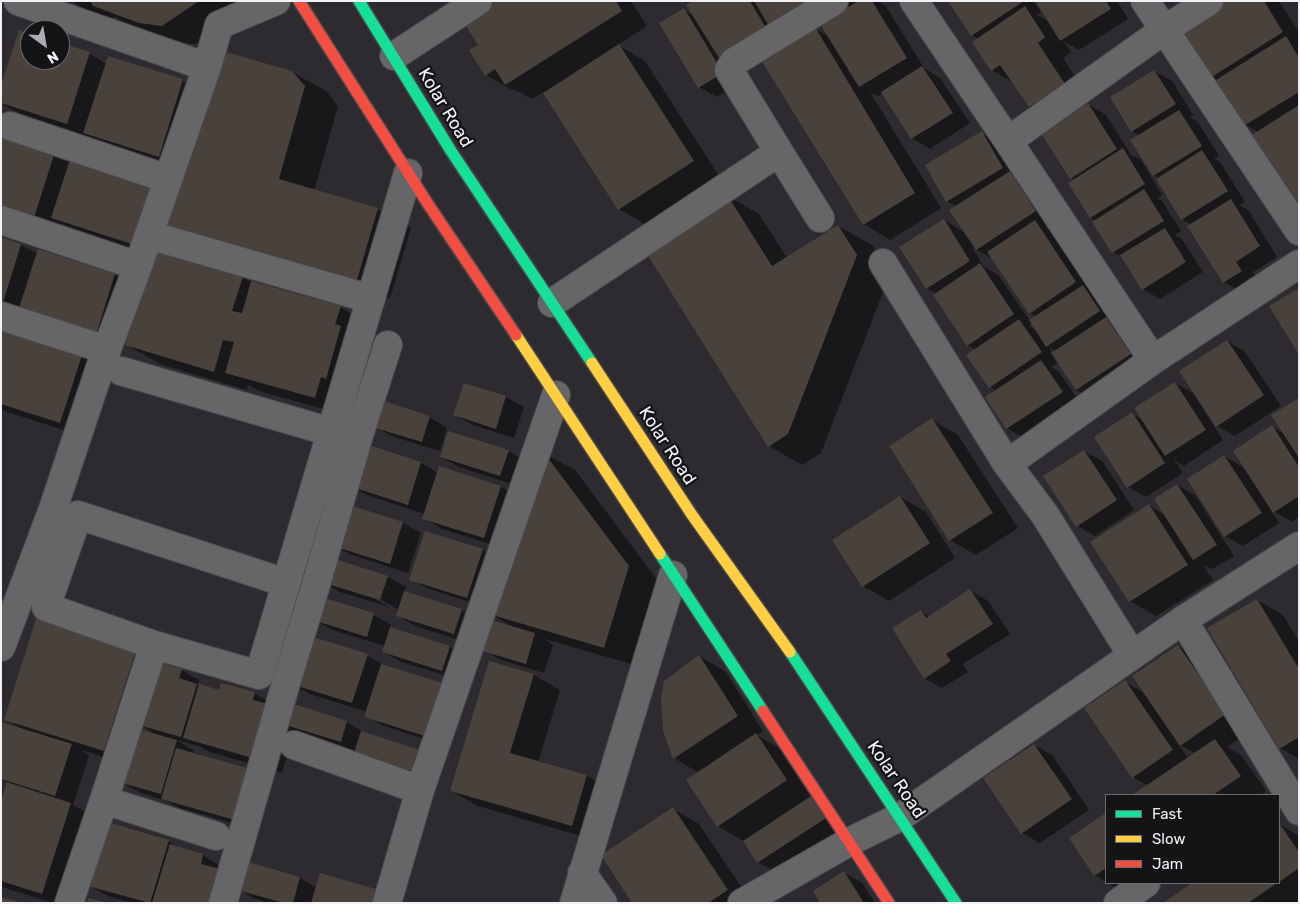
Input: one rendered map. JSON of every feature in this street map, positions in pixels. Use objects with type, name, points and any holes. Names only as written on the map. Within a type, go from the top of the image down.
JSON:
[{"type":"main road","points":[[299,1],[408,173],[889,903]]},
{"type":"main road","name":"Kolar Road","points":[[359,1],[451,151],[692,515],[802,669],[956,903]]},
{"type":"street","points":[[18,1],[207,67]]},
{"type":"street","points":[[114,360],[138,266],[207,67],[219,24],[276,1]]},
{"type":"street","points":[[394,56],[478,1]]},
{"type":"street","points":[[820,218],[729,70],[734,62],[834,1]]},
{"type":"street","points":[[914,1],[1153,360]]},
{"type":"street","points":[[1145,1],[1299,230]]},
{"type":"street","points":[[1008,140],[1164,30],[1210,1]]},
{"type":"street","points":[[10,126],[168,179]]},
{"type":"street","points":[[552,302],[779,152]]},
{"type":"street","points":[[286,583],[78,515],[46,606],[154,645],[259,675],[408,173]]},
{"type":"street","points":[[1,220],[138,266]]},
{"type":"street","points":[[149,235],[371,299]]},
{"type":"street","points":[[883,263],[1007,464],[1045,515],[1132,655]]},
{"type":"street","points":[[1007,464],[1153,360],[1299,264]]},
{"type":"street","points":[[1,316],[114,360],[331,432]]},
{"type":"street","points":[[223,903],[359,435],[388,345]]},
{"type":"street","points":[[1,647],[53,509],[100,365],[114,360]]},
{"type":"street","points":[[387,903],[420,790],[556,395]]},
{"type":"street","points":[[742,903],[849,842],[900,817],[1183,620],[1299,546]]},
{"type":"street","points":[[574,903],[673,575]]},
{"type":"street","points":[[1183,620],[1275,790]]},
{"type":"street","points":[[69,903],[154,645]]},
{"type":"street","points":[[294,745],[420,790]]},
{"type":"street","points":[[1280,794],[1299,810]]},
{"type":"street","points":[[104,800],[216,836]]},
{"type":"street","points":[[582,873],[603,903]]},
{"type":"street","points":[[1118,903],[1145,884]]},
{"type":"building","points":[[90,1],[199,1],[162,26],[139,23],[93,6]]},
{"type":"building","points":[[486,1],[616,1],[622,11],[505,85],[495,69],[485,76],[469,50],[478,45],[461,18]]},
{"type":"building","points":[[693,1],[750,1],[769,33],[721,61],[686,5]]},
{"type":"building","points":[[754,1],[815,1],[772,31]]},
{"type":"building","points":[[858,1],[872,1],[907,58],[859,87],[820,24]]},
{"type":"building","points":[[948,1],[1024,1],[971,36]]},
{"type":"building","points":[[1106,1],[1111,9],[1060,41],[1036,2]]},
{"type":"building","points":[[1215,1],[1264,1],[1283,32],[1210,78],[1177,25]]},
{"type":"building","points":[[1025,6],[1045,37],[1038,43],[1065,84],[1029,107],[1000,65],[991,71],[972,42]]},
{"type":"building","points":[[684,8],[723,73],[698,88],[659,23]]},
{"type":"building","points":[[815,27],[915,193],[863,225],[761,60]]},
{"type":"building","points":[[19,30],[20,70],[70,70],[70,46],[90,52],[67,124],[1,103],[1,85]]},
{"type":"building","points":[[1286,36],[1299,58],[1299,92],[1245,125],[1216,80]]},
{"type":"building","points":[[619,44],[694,161],[618,210],[543,93]]},
{"type":"building","points":[[219,50],[292,71],[305,86],[279,179],[378,208],[357,280],[167,225]]},
{"type":"building","points":[[108,56],[183,79],[159,157],[83,133]]},
{"type":"building","points":[[922,66],[953,113],[911,139],[881,92]]},
{"type":"building","points":[[1154,70],[1176,104],[1131,132],[1110,97]]},
{"type":"building","points":[[1088,103],[1117,149],[1070,179],[1041,133]]},
{"type":"building","points":[[1299,105],[1299,214],[1250,136]]},
{"type":"building","points":[[1179,110],[1202,146],[1153,176],[1130,140]]},
{"type":"building","points":[[1,128],[57,145],[33,221],[1,211]]},
{"type":"building","points":[[982,131],[1003,168],[946,202],[925,165]]},
{"type":"building","points":[[1123,148],[1145,184],[1090,218],[1068,183]]},
{"type":"building","points":[[1202,150],[1228,191],[1181,220],[1156,179]]},
{"type":"building","points":[[72,153],[153,179],[132,244],[51,218]]},
{"type":"building","points":[[1010,171],[1036,211],[976,250],[949,210]]},
{"type":"building","points":[[1144,189],[1164,221],[1112,253],[1092,222]]},
{"type":"building","points":[[726,193],[772,266],[838,225],[857,255],[788,434],[768,447],[642,246]]},
{"type":"building","points":[[1231,199],[1260,246],[1236,262],[1242,271],[1223,283],[1187,226]]},
{"type":"building","points":[[944,219],[970,261],[926,289],[899,247]]},
{"type":"building","points":[[1035,220],[1076,282],[1029,314],[987,252]]},
{"type":"building","points":[[1165,228],[1186,262],[1142,290],[1120,255]]},
{"type":"building","points":[[1,237],[21,244],[2,306],[1,306]]},
{"type":"building","points":[[38,249],[115,274],[95,338],[17,314]]},
{"type":"building","points":[[155,249],[243,276],[232,311],[242,313],[251,281],[341,306],[335,324],[341,326],[326,379],[321,377],[315,398],[225,373],[234,342],[223,340],[214,372],[125,345]]},
{"type":"building","points":[[980,263],[1014,314],[967,346],[933,295]]},
{"type":"building","points":[[1083,285],[1100,311],[1046,347],[1029,320]]},
{"type":"building","points":[[1299,288],[1299,355],[1269,306]]},
{"type":"building","points":[[1106,317],[1131,354],[1076,390],[1051,353]]},
{"type":"building","points":[[1019,319],[1042,352],[989,388],[966,355]]},
{"type":"building","points":[[1,329],[84,349],[60,423],[1,404]]},
{"type":"building","points":[[1227,340],[1264,395],[1216,427],[1179,371]]},
{"type":"building","points":[[1041,360],[1063,392],[1006,429],[985,397]]},
{"type":"building","points":[[1175,382],[1206,430],[1165,456],[1134,408]]},
{"type":"building","points":[[464,383],[506,396],[496,429],[453,415]]},
{"type":"building","points":[[1299,398],[1299,458],[1271,415]]},
{"type":"building","points":[[381,400],[430,416],[422,442],[372,427]]},
{"type":"building","points":[[1132,412],[1165,463],[1127,488],[1094,437]]},
{"type":"building","points":[[932,418],[993,513],[949,541],[889,446]]},
{"type":"building","points":[[1272,425],[1299,467],[1299,496],[1273,513],[1233,451]]},
{"type":"building","points":[[448,431],[509,450],[500,476],[440,457]]},
{"type":"building","points":[[363,443],[421,462],[408,505],[349,486]]},
{"type":"building","points":[[542,450],[629,566],[604,648],[489,614]]},
{"type":"building","points":[[1084,450],[1117,500],[1076,527],[1043,476]]},
{"type":"building","points":[[1224,455],[1262,513],[1224,537],[1187,479]]},
{"type":"building","points":[[439,466],[501,486],[484,538],[422,519]]},
{"type":"building","points":[[1177,484],[1217,545],[1193,560],[1154,499]]},
{"type":"building","points":[[900,496],[930,543],[862,587],[832,540]]},
{"type":"building","points":[[343,503],[403,522],[390,564],[330,545]]},
{"type":"building","points":[[1149,504],[1188,565],[1129,602],[1090,542]]},
{"type":"building","points":[[425,531],[483,549],[467,598],[409,580]]},
{"type":"building","points":[[329,557],[388,576],[380,600],[321,582]]},
{"type":"building","points":[[970,589],[993,624],[946,654],[951,661],[924,679],[892,628],[921,610],[926,618]]},
{"type":"building","points":[[404,591],[462,609],[454,634],[396,616]]},
{"type":"building","points":[[321,597],[374,613],[367,637],[313,620]]},
{"type":"building","points":[[1257,599],[1299,669],[1299,737],[1279,749],[1207,628]]},
{"type":"building","points":[[37,616],[137,647],[104,751],[4,720]]},
{"type":"building","points":[[491,620],[535,633],[526,664],[482,651]]},
{"type":"building","points":[[390,627],[450,646],[442,671],[382,652]]},
{"type":"building","points":[[307,635],[368,654],[352,703],[291,684]]},
{"type":"building","points":[[1178,645],[1226,714],[1180,746],[1132,676]]},
{"type":"building","points":[[699,655],[738,716],[673,759],[663,731],[661,698],[664,681]]},
{"type":"building","points":[[153,661],[182,669],[179,678],[197,684],[181,737],[135,724]]},
{"type":"building","points":[[489,661],[534,674],[510,753],[587,775],[572,826],[450,791]]},
{"type":"building","points":[[381,664],[442,683],[425,736],[364,717]]},
{"type":"building","points":[[1125,680],[1173,750],[1132,778],[1084,708]]},
{"type":"building","points":[[221,683],[255,692],[253,700],[272,705],[256,759],[183,738],[199,684],[219,690]]},
{"type":"building","points":[[288,702],[347,721],[341,742],[282,724]]},
{"type":"building","points":[[1,722],[72,744],[55,796],[1,779]]},
{"type":"building","points":[[138,729],[177,740],[161,794],[122,783]]},
{"type":"building","points":[[361,731],[423,751],[416,772],[354,753]]},
{"type":"building","points":[[756,733],[787,780],[717,827],[686,780]]},
{"type":"building","points":[[1215,739],[1241,776],[1214,794],[1133,794]]},
{"type":"building","points":[[1034,744],[1072,799],[1021,834],[983,778]]},
{"type":"building","points":[[176,748],[254,770],[238,821],[161,799]]},
{"type":"building","points":[[7,782],[71,803],[42,894],[1,881],[1,799]]},
{"type":"building","points":[[811,796],[826,818],[757,863],[743,841]]},
{"type":"building","points":[[673,807],[728,890],[708,903],[632,903],[601,855]]},
{"type":"building","points":[[1105,814],[1105,869],[1094,876],[1069,838]]},
{"type":"building","points":[[107,822],[169,840],[150,903],[88,886]]},
{"type":"building","points":[[1280,824],[1299,852],[1299,868],[1280,881]]},
{"type":"building","points":[[170,844],[203,854],[201,864],[220,869],[210,903],[152,903]]},
{"type":"building","points":[[245,861],[300,877],[293,903],[284,903],[237,890]]},
{"type":"building","points":[[844,871],[864,903],[820,903],[813,891]]},
{"type":"building","points":[[320,873],[386,892],[383,903],[311,903]]},
{"type":"building","points":[[1191,884],[1276,884],[1248,903],[1163,903]]},
{"type":"building","points":[[1,897],[18,902],[1,903]]},
{"type":"building","points":[[88,898],[104,902],[104,903],[87,903]]},
{"type":"traffic: fast","points":[[359,1],[451,151],[592,363]]},
{"type":"traffic: fast","points":[[660,554],[763,711]]},
{"type":"traffic: fast","points":[[790,652],[956,903]]},
{"type":"traffic: slow","points":[[516,335],[660,554]]},
{"type":"traffic: slow","points":[[592,363],[692,515],[790,652]]},
{"type":"traffic: jam","points":[[299,1],[428,204],[516,335]]},
{"type":"traffic: jam","points":[[763,711],[889,903]]}]
